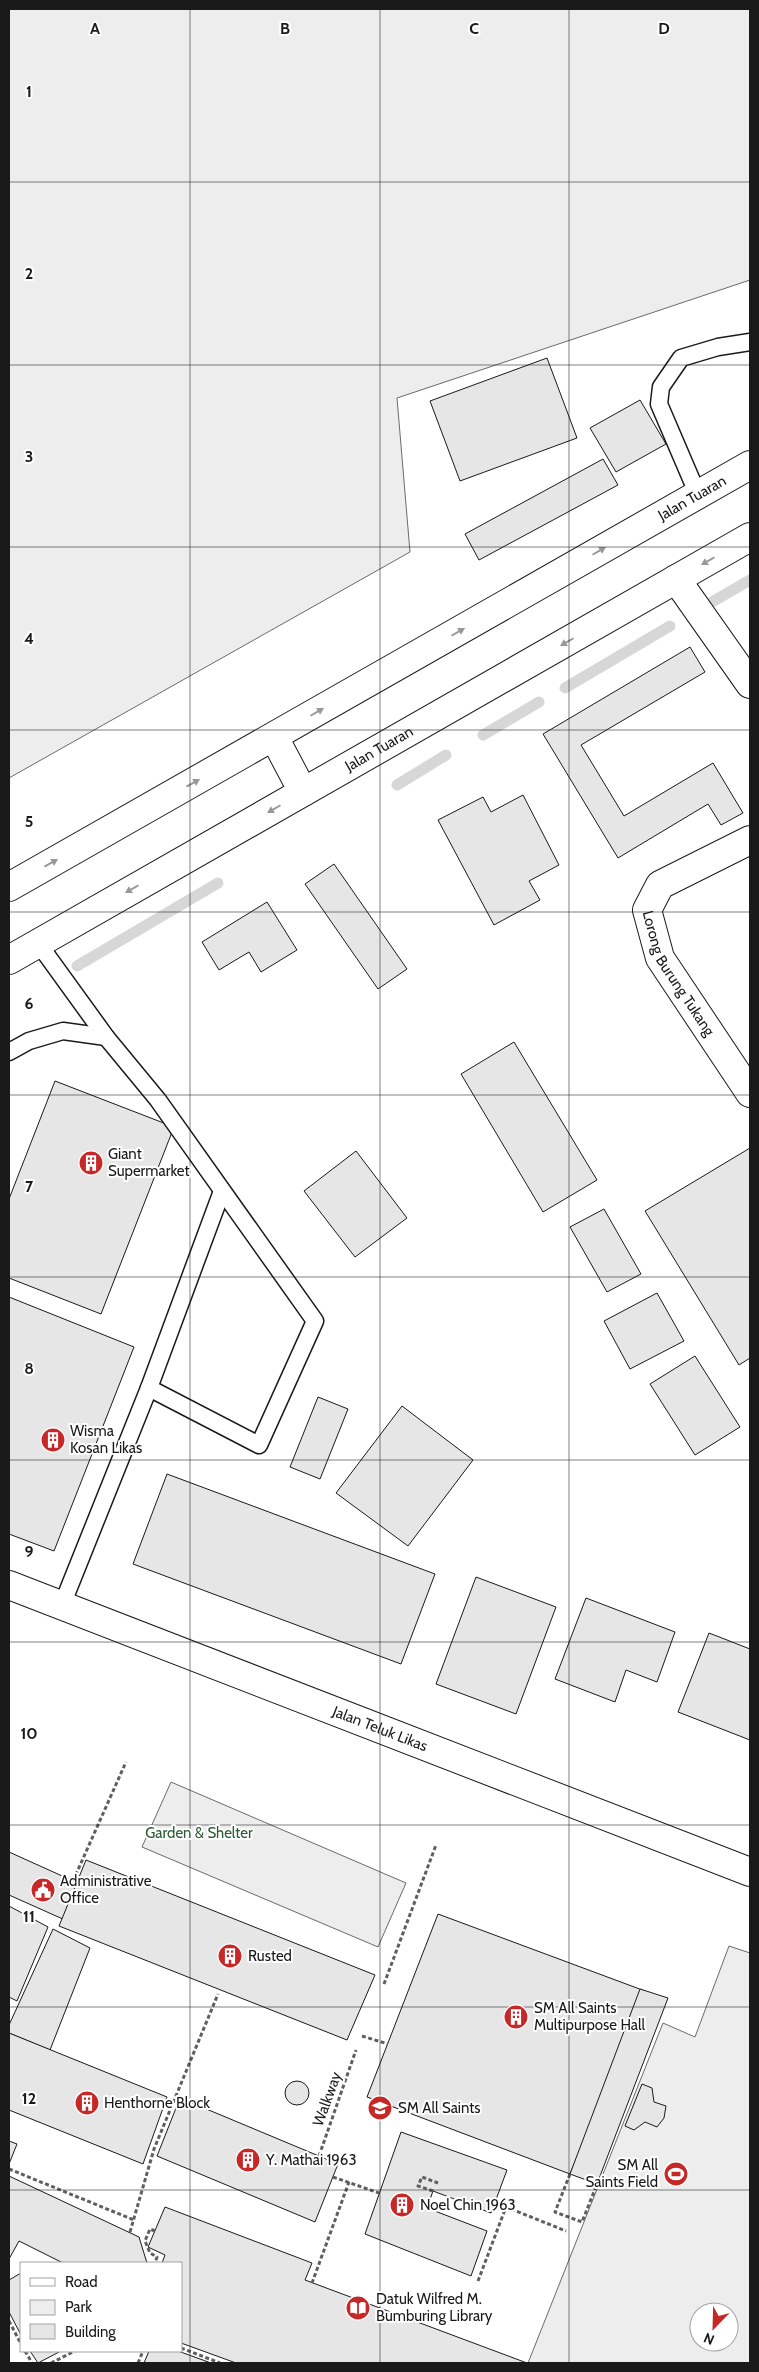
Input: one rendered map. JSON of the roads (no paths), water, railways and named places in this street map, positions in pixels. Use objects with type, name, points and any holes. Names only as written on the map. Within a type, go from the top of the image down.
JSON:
[{"type":"main road","name":"Jalan Tuaran","points":[[9,887],[750,465]]},
{"type":"main road","name":"Jalan Tuaran","points":[[9,960],[750,537]]},
{"type":"main road","points":[[676,579],[750,684]]},
{"type":"main road","points":[[274,737],[304,792]]},
{"type":"main road","name":"Lorong Burung Tukang","points":[[750,840],[660,885],[647,910],[660,958],[750,1093]]},
{"type":"main road","name":"Jalan Teluk Likas","points":[[9,1585],[750,1872]]},
{"type":"lane","points":[[698,495],[659,404],[661,386],[681,358],[718,347],[750,342]]},
{"type":"lane","points":[[38,943],[106,1037],[158,1100],[315,1321],[259,1445],[149,1388]]},
{"type":"lane","points":[[9,1052],[28,1041],[63,1031],[106,1037]]},
{"type":"lane","points":[[62,1605],[149,1388],[222,1191]]},
{"type":"waterway","points":[[712,602],[750,580]]},
{"type":"waterway","points":[[565,688],[670,626]]},
{"type":"waterway","points":[[483,735],[539,702]]},
{"type":"waterway","points":[[397,785],[446,755]]},
{"type":"waterway","points":[[77,966],[218,883]]},
{"type":"place","name":"Giant Supermarket","points":[[91,1163]]},
{"type":"place","name":"Wisma Kosan Likas","points":[[53,1440]]},
{"type":"place","name":"Administrative Office","points":[[43,1890]]},
{"type":"place","name":"Rusted","points":[[230,1956]]},
{"type":"place","name":"SM All Saints Multipurpose Hall","points":[[516,2017]]},
{"type":"place","name":"Henthorne Block","points":[[87,2103]]},
{"type":"place","name":"SM All Saints","points":[[380,2108]]},
{"type":"place","name":"Y. Mathai 1963","points":[[248,2160]]},
{"type":"place","name":"SM All Saints Field","points":[[676,2174]]},
{"type":"place","name":"Noel Chin 1963","points":[[402,2205]]},
{"type":"place","name":"Datuk Wilfred M. Bumburing Library","points":[[358,2308]]},
{"type":"park label","name":"Garden & Shelter","points":[[199,1833]]}]
